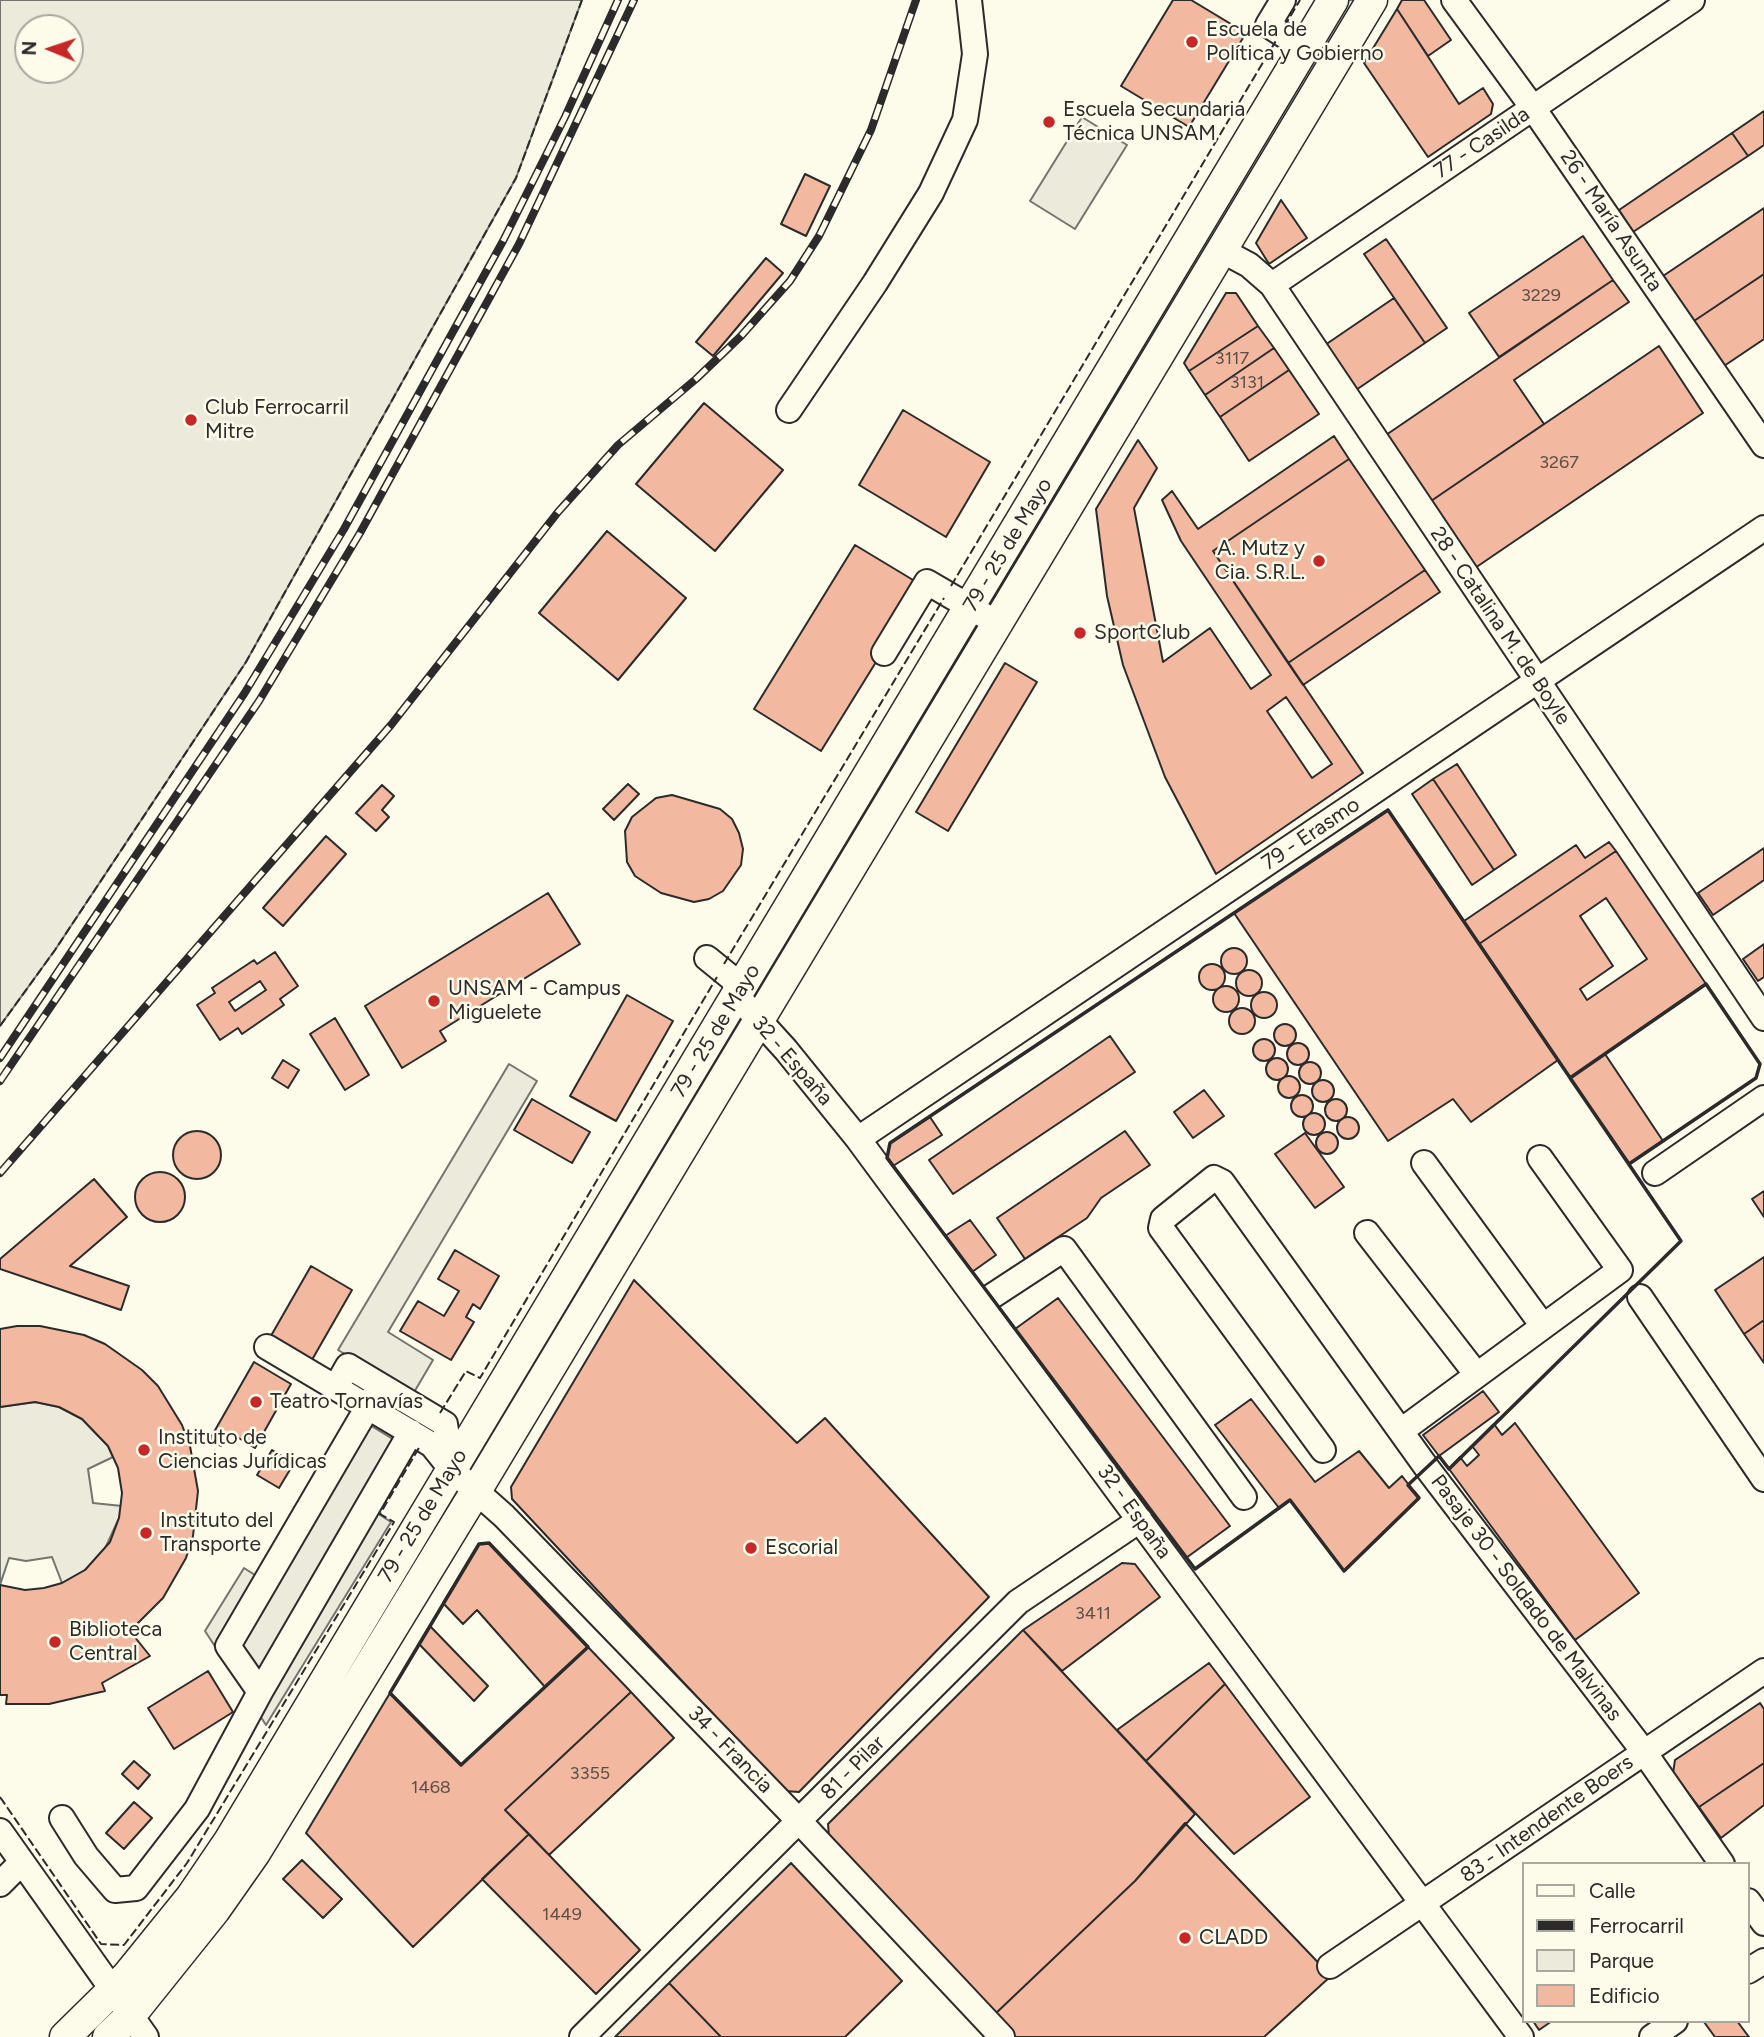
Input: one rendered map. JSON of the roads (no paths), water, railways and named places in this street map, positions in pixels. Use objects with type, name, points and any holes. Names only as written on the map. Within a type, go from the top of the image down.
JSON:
[{"type":"main road","name":"79 - 25 de Mayo","points":[[65,2037],[130,2015],[191,1897],[229,1841],[1333,0]]},
{"type":"main road","name":"79 - 25 de Mayo","points":[[108,2037],[130,2015],[215,1910],[255,1853],[477,1491],[1373,0]]},
{"type":"street","points":[[789,410],[875,283],[930,193],[965,120],[975,54],[970,0]]},
{"type":"street","points":[[1283,0],[1268,25],[1304,48]]},
{"type":"street","name":"26 - María Asunta","points":[[1454,0],[1533,108],[1764,445]]},
{"type":"street","name":"77 - Casilda","points":[[1272,285],[1692,0]]},
{"type":"street","name":"28 - Catalina M. de Boyle","points":[[1221,250],[1250,265],[1272,285],[1764,1018]]},
{"type":"street","name":"79 - Erasmo","points":[[858,1139],[1764,528]]},
{"type":"street","points":[[884,653],[927,582],[998,623]]},
{"type":"street","name":"32 - España","points":[[707,958],[734,980],[737,996],[786,1050],[858,1139],[1421,1906],[1521,2037]]},
{"type":"street","points":[[1654,1172],[1764,1098]]},
{"type":"street","points":[[1401,1431],[1620,1269],[1540,1158]]},
{"type":"street","points":[[1424,1163],[1543,1326]]},
{"type":"street","name":"Pasaje 30 - Soldado de Malvinas","points":[[1323,1450],[1161,1228],[1163,1219],[1214,1178],[1222,1182],[1427,1468],[1644,1752],[1721,1862]]},
{"type":"street","points":[[1367,1233],[1477,1375]]},
{"type":"street","points":[[980,1304],[1064,1249],[1244,1497]]},
{"type":"street","points":[[1640,1297],[1764,1479]]},
{"type":"street","points":[[267,1347],[342,1377],[374,1396],[445,1424],[452,1470]]},
{"type":"street","points":[[260,1692],[228,1646],[374,1396]]},
{"type":"street","name":"34 - Francia","points":[[374,1396],[411,1432],[432,1445],[452,1470],[477,1491],[799,1821],[1002,2037]]},
{"type":"street","points":[[62,1818],[86,1856],[115,1890],[136,1888],[197,1809],[260,1692],[411,1432]]},
{"type":"street","name":"81 - Pilar","points":[[582,2037],[1018,1602],[1140,1520]]},
{"type":"street","name":"83 - Intendente Boers","points":[[1330,1966],[1764,1671]]},
{"type":"street","points":[[0,1831],[130,2015]]},
{"type":"street","points":[[0,1884],[22,1862]]},
{"type":"street","points":[[1750,1904],[1764,1923]]},
{"type":"street","points":[[1652,2037],[1672,2023]]},
{"type":"railway","points":[[0,1058],[244,694],[344,529],[503,241],[565,117],[618,0]]},
{"type":"railway","points":[[0,1081],[259,701],[360,533],[519,244],[634,0]]},
{"type":"railway","points":[[0,1173],[391,725],[558,512],[618,445],[696,379],[741,336],[790,281],[819,236],[871,130],[916,0]]},
{"type":"place","name":"Escuela de Política y Gobierno","points":[[1192,42]]},
{"type":"place","name":"Escuela Secundaria Técnica UNSAM","points":[[1049,122]]},
{"type":"place","name":"Club Ferrocarril Mitre","points":[[191,420]]},
{"type":"place","name":"A. Mutz y Cia. S.R.L.","points":[[1319,561]]},
{"type":"place","name":"SportClub","points":[[1080,633]]},
{"type":"place","name":"UNSAM - Campus Miguelete","points":[[434,1001]]},
{"type":"place","name":"Teatro Tornavías","points":[[256,1402]]},
{"type":"place","name":"Instituto de Ciencias Jurídicas","points":[[144,1450]]},
{"type":"place","name":"Instituto del Transporte","points":[[146,1533]]},
{"type":"place","name":"Escorial","points":[[751,1548]]},
{"type":"place","name":"Biblioteca Central","points":[[55,1642]]},
{"type":"place","name":"CLADD","points":[[1185,1938]]}]
